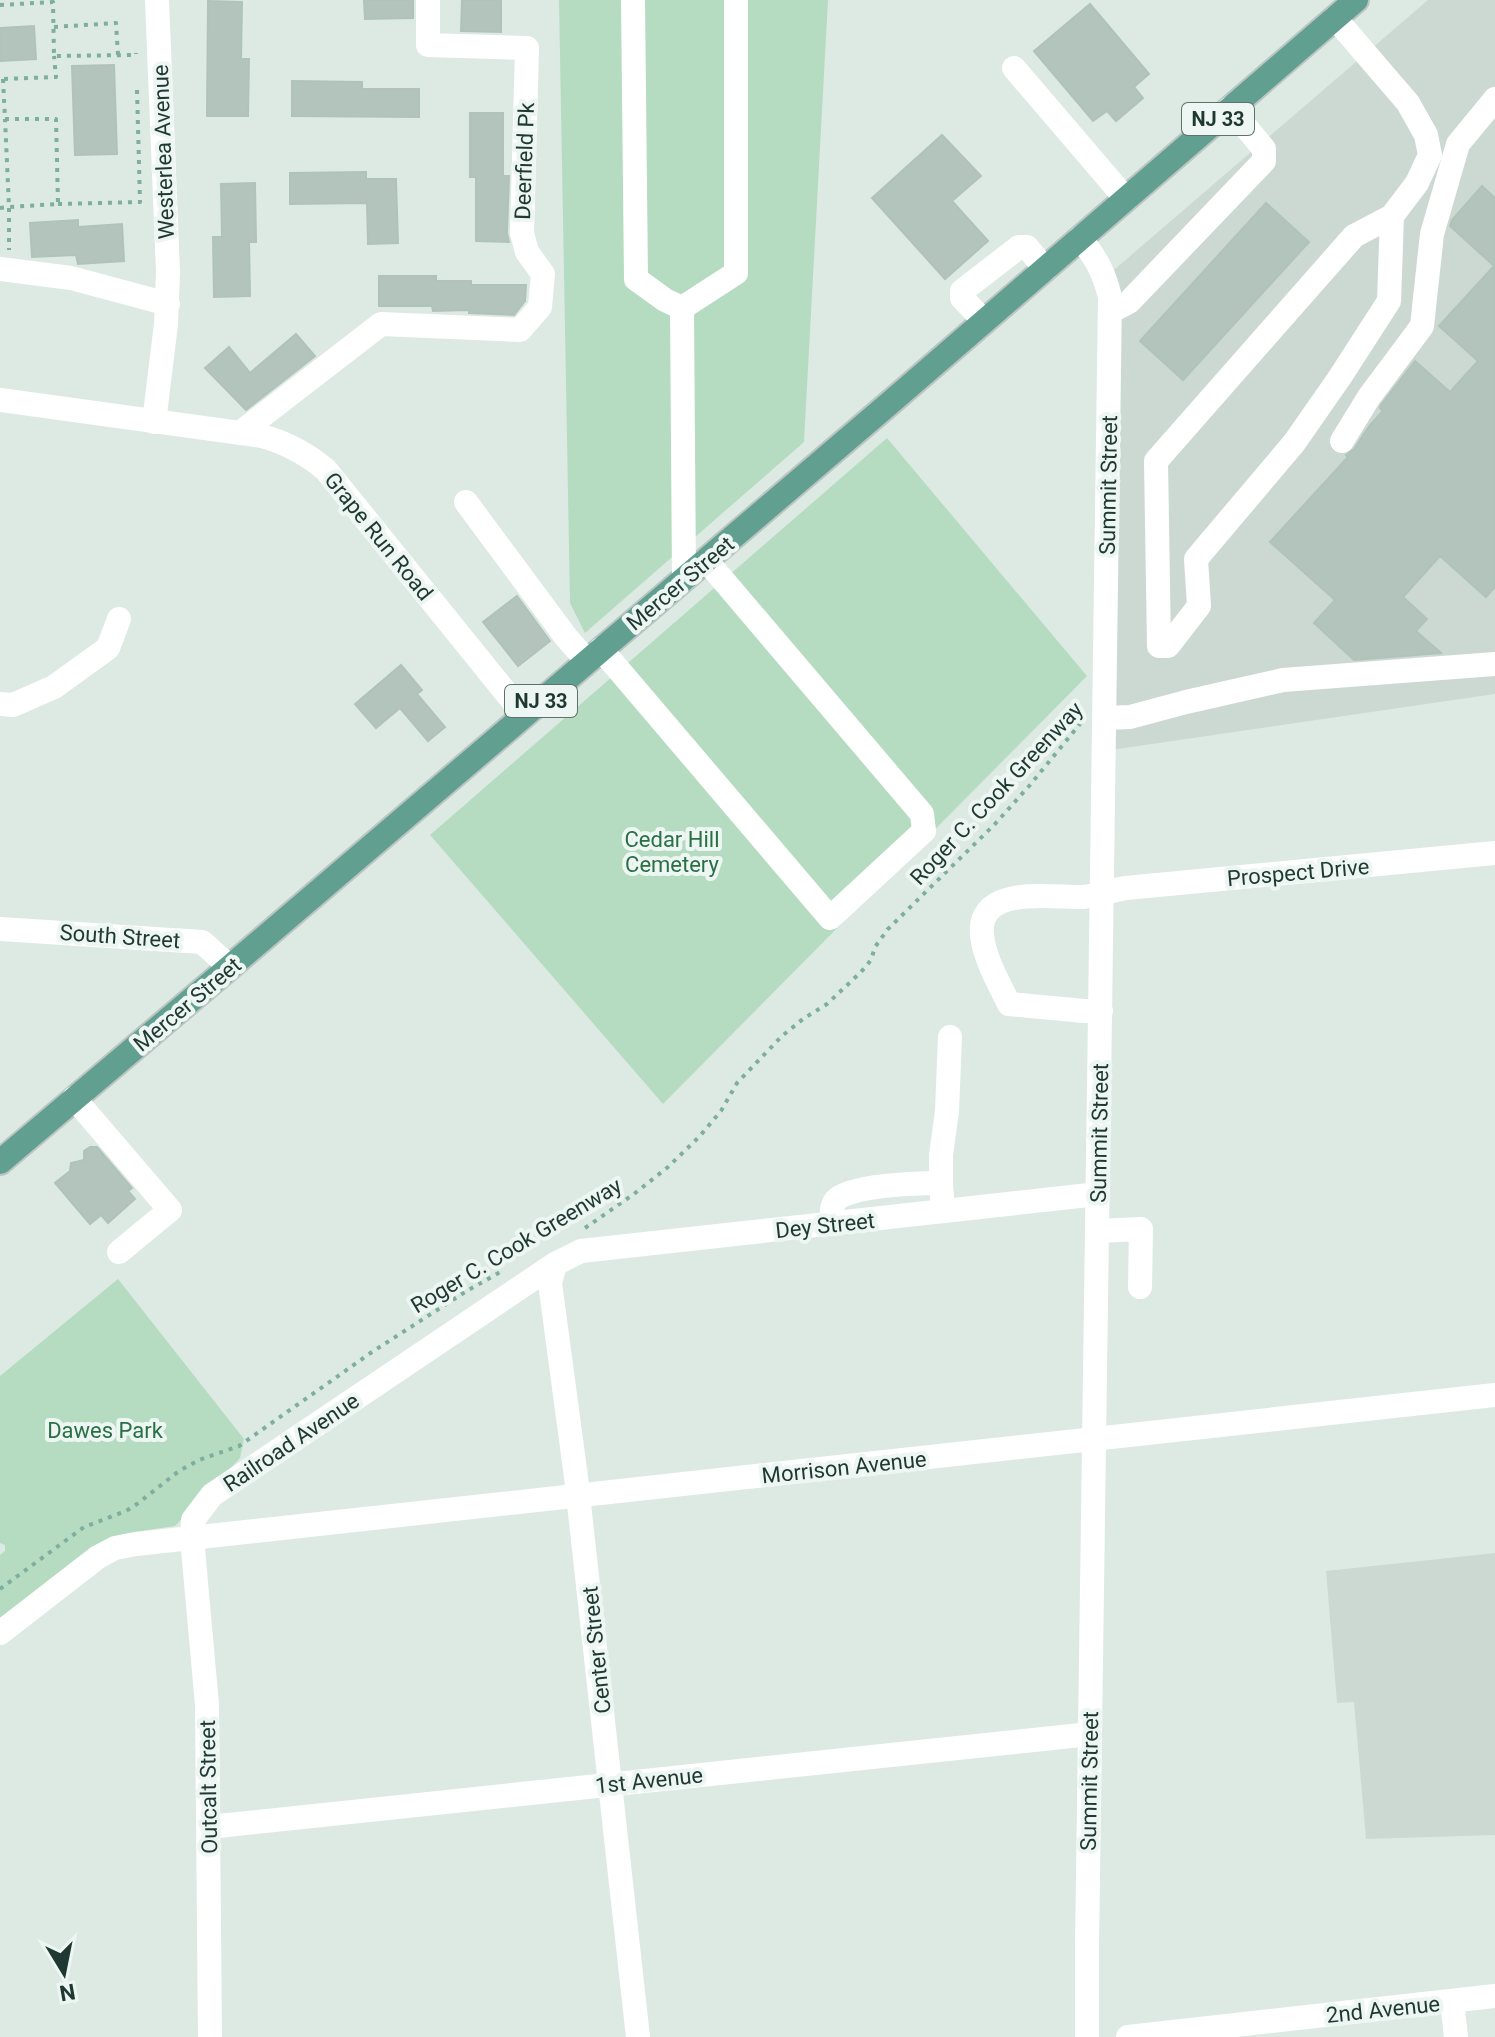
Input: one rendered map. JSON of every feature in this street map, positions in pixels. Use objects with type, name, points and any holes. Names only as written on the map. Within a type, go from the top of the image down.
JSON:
[{"type":"main road","name":"Mercer Street","points":[[0,1162],[684,579],[1348,6]]},
{"type":"street","name":"Westerlea Avenue","points":[[154,422],[168,304],[157,0]]},
{"type":"street","name":"Deerfield Pk","points":[[240,433],[381,324],[520,330],[540,307],[543,274],[527,252],[522,233],[527,48],[428,45],[428,0]]},
{"type":"street","points":[[633,0],[636,279],[682,308]]},
{"type":"street","points":[[682,308],[736,273],[736,0],[722,0]]},
{"type":"street","points":[[1348,6],[1426,135],[1430,155],[1417,183],[1392,216],[1354,236],[1156,461],[1159,646],[1168,646],[1199,606],[1196,559],[1294,443],[1389,301],[1392,216]]},
{"type":"street","points":[[1014,68],[1126,199]]},
{"type":"street","points":[[1342,441],[1369,397],[1422,326],[1432,234],[1458,144],[1495,99]]},
{"type":"street","points":[[1110,312],[1129,302],[1264,161],[1264,149],[1230,108]]},
{"type":"street","name":"Summit Street","points":[[1080,238],[1096,259],[1110,297],[1087,2037]]},
{"type":"street","points":[[984,321],[962,298],[962,291],[1019,247],[1027,247],[1045,269]]},
{"type":"street","points":[[4,264],[168,304]]},
{"type":"street","points":[[682,308],[684,579]]},
{"type":"street","name":"Grape Run Road","points":[[0,400],[240,433],[284,442],[306,454],[326,470],[524,715]]},
{"type":"street","points":[[466,502],[566,637],[594,655],[830,918],[924,831],[922,814],[706,560]]},
{"type":"street","points":[[0,704],[13,705],[54,687],[108,648],[119,619]]},
{"type":"street","points":[[1105,709],[1130,717],[1283,680],[1495,664]]},
{"type":"street","name":"Prospect Drive","points":[[1101,1011],[1009,1004],[981,933],[985,914],[994,904],[1014,896],[1088,897],[1126,888],[1495,853]]},
{"type":"street","name":"South Street","points":[[0,929],[202,942],[230,967]]},
{"type":"street","points":[[943,1211],[941,1155],[947,1111],[950,1037]]},
{"type":"street","points":[[74,1098],[170,1210],[119,1252]]},
{"type":"street","points":[[833,1224],[831,1208],[836,1199],[845,1193],[908,1184],[941,1183]]},
{"type":"street","name":"Dey Street","points":[[555,1264],[581,1251],[1098,1194]]},
{"type":"street","points":[[1097,1231],[1141,1229],[1140,1287]]},
{"type":"street","name":"Center Street","points":[[555,1264],[550,1283],[578,1495],[638,2037]]},
{"type":"street","name":"Railroad Avenue","points":[[192,1538],[193,1520],[212,1495],[555,1264]]},
{"type":"street","name":"Morrison Avenue","points":[[192,1538],[1495,1395]]},
{"type":"street","points":[[0,1633],[87,1564],[115,1548],[192,1538]]},
{"type":"street","name":"Outcalt Street","points":[[192,1538],[207,1705],[210,2037]]},
{"type":"street","name":"1st Avenue","points":[[209,1827],[1090,1734]]},
{"type":"street","name":"2nd Avenue","points":[[1128,2037],[1495,1996]]},
{"type":"street","points":[[1452,2001],[1456,2037]]},
{"type":"path","points":[[0,5],[53,1],[56,77],[1,79],[9,207],[4,264]]},
{"type":"path","points":[[54,27],[116,23],[118,55]]},
{"type":"path","points":[[54,56],[136,55],[136,41]]},
{"type":"path","points":[[0,208],[140,202],[136,84]]},
{"type":"path","points":[[5,119],[56,119],[58,204]]},
{"type":"path","name":"Roger C. Cook Greenway","points":[[579,1231],[634,1194],[699,1137],[721,1111],[737,1083],[782,1036],[827,1004],[861,972],[888,929],[995,824],[1077,726],[1105,709]]},
{"type":"path","name":"Roger C. Cook Greenway","points":[[0,1589],[84,1527],[126,1511],[179,1471],[199,1460],[239,1446],[384,1344],[513,1265]]},
{"type":"shaded area","points":[[1428,0],[1495,0],[1495,694],[1104,751],[1108,275]]},
{"type":"shaded area","points":[[1495,1553],[1495,1835],[1366,1839],[1354,1702],[1337,1703],[1326,1571]]},
{"type":"green space","points":[[559,0],[828,0],[804,442],[585,633],[570,603]]},
{"type":"green space","name":"Cedar Hill Cemetery","points":[[887,438],[1087,676],[663,1104],[430,835]]},
{"type":"green space","name":"Dawes Park","points":[[118,1279],[244,1439],[240,1458],[175,1526],[110,1538],[0,1621],[0,1555],[5,1551],[5,1545],[0,1543],[0,1376]]},
{"type":"building","points":[[364,0],[413,0],[413,18],[365,19]]},
{"type":"building","points":[[462,0],[501,0],[501,32],[461,31]]},
{"type":"building","points":[[208,1],[242,2],[241,59],[249,59],[248,116],[207,116]]},
{"type":"building","points":[[1090,4],[1149,74],[1134,87],[1143,98],[1116,121],[1107,111],[1093,121],[1034,51]]},
{"type":"building","points":[[34,26],[36,59],[0,61],[0,28]]},
{"type":"building","points":[[114,65],[117,154],[75,155],[72,66]]},
{"type":"building","points":[[292,81],[362,82],[362,89],[419,89],[419,117],[292,116]]},
{"type":"building","points":[[470,113],[503,113],[503,176],[509,176],[509,242],[476,241],[476,177],[470,177]]},
{"type":"building","points":[[942,135],[981,176],[952,201],[988,241],[945,279],[872,198]]},
{"type":"building","points":[[366,172],[366,179],[396,179],[398,243],[368,244],[367,203],[290,204],[290,173]]},
{"type":"building","points":[[255,183],[256,242],[249,242],[250,296],[214,297],[213,237],[222,237],[221,184]]},
{"type":"building","points":[[1482,186],[1495,198],[1495,587],[1486,597],[1440,556],[1403,597],[1427,619],[1416,631],[1441,653],[1354,660],[1314,623],[1335,600],[1270,542],[1348,457],[1346,455],[1383,411],[1381,405],[1415,361],[1450,392],[1478,361],[1439,326],[1494,266],[1450,226]]},
{"type":"building","points":[[1266,203],[1309,242],[1183,380],[1140,341]]},
{"type":"building","points":[[78,220],[78,227],[122,224],[124,261],[78,264],[76,255],[32,257],[30,223]]},
{"type":"building","points":[[379,276],[436,276],[436,281],[471,281],[471,285],[526,285],[525,301],[514,315],[469,313],[469,310],[433,311],[432,306],[379,306]]},
{"type":"building","points":[[296,334],[315,356],[246,410],[205,368],[229,347],[250,373]]},
{"type":"building","points":[[517,596],[550,641],[518,666],[483,622]]},
{"type":"building","points":[[401,665],[422,690],[417,694],[445,727],[428,741],[400,708],[376,728],[355,704]]},
{"type":"building","points":[[97,1147],[132,1188],[128,1191],[135,1199],[108,1223],[101,1215],[90,1224],[55,1183],[70,1171],[71,1163],[84,1160],[84,1151]]}]
